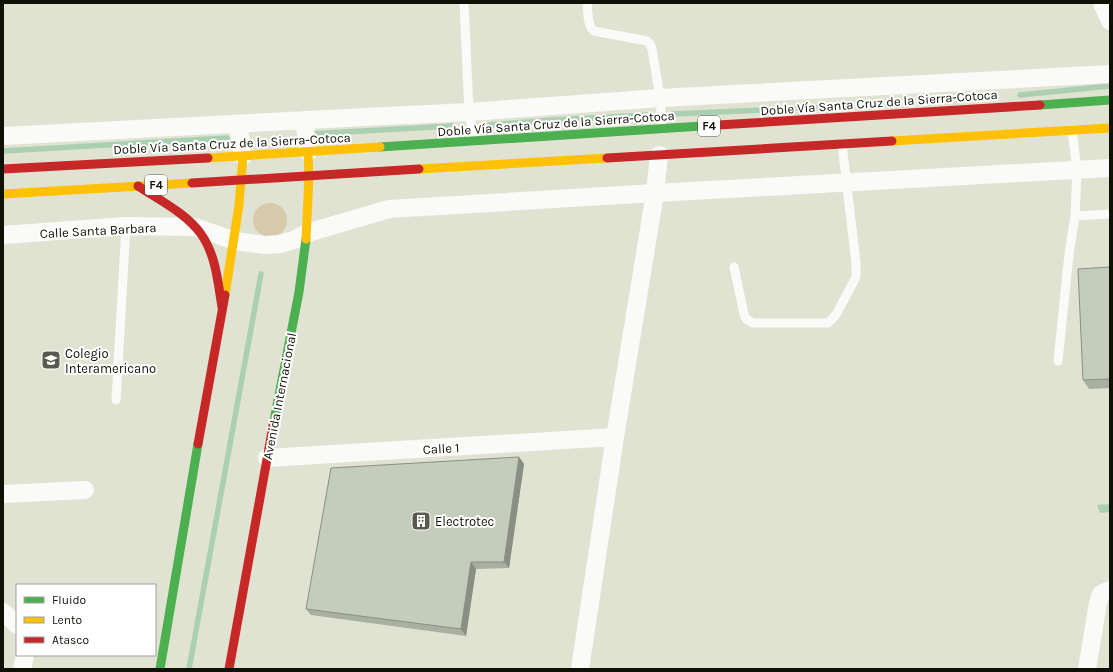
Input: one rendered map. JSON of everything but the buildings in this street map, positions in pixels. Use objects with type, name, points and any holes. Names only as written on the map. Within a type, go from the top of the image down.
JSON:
[{"type":"main road","name":"Doble Vía Santa Cruz de la Sierra-Cotoca","points":[[3,169],[308,152],[1110,100]]},
{"type":"main road","name":"F4","points":[[3,194],[1110,128]]},
{"type":"main road","name":"Avenida Internacional","points":[[229,669],[299,292],[307,233],[309,176],[308,152]]},
{"type":"main road","points":[[160,669],[222,307],[235,240],[242,180],[243,156]]},
{"type":"main road","points":[[138,186],[195,227],[210,253],[217,276],[222,307]]},
{"type":"street","points":[[1102,3],[1110,21]]},
{"type":"street","points":[[3,136],[469,112],[660,98],[1110,74]]},
{"type":"street","name":"Avenida Internacional","points":[[304,120],[308,152]]},
{"type":"street","points":[[238,124],[243,156]]},
{"type":"street","points":[[580,669],[615,437],[655,193],[659,155]]},
{"type":"street","name":"Calle Santa Barbara","points":[[3,235],[126,226],[195,227],[235,240],[265,246],[294,240],[307,233],[389,209],[1110,168]]},
{"type":"street","name":"Calle 1","points":[[267,458],[615,437]]},
{"type":"street","points":[[3,494],[84,490]]},
{"type":"street","points":[[1087,669],[1098,603],[1101,594],[1110,590]]},
{"type":"street","points":[[3,612],[16,623]]},
{"type":"street","points":[[22,669],[24,656]]},
{"type":"lane","points":[[464,3],[469,112],[474,141]]},
{"type":"lane","points":[[587,3],[590,25],[594,31],[647,41],[650,44],[660,98],[662,129]]},
{"type":"lane","points":[[1058,361],[1069,254],[1075,216],[1077,170],[1072,130]]},
{"type":"lane","points":[[734,267],[744,314],[746,319],[753,323],[828,322],[837,314],[856,277],[856,255],[842,144]]},
{"type":"lane","points":[[1075,216],[1110,214]]},
{"type":"lane","points":[[116,400],[126,226]]},
{"type":"shaded area","points":[[267,203],[273,203],[277,204],[284,210],[287,220],[286,227],[280,234],[273,237],[267,237],[263,236],[256,230],[253,223],[253,217],[254,213],[260,206]]},
{"type":"shaded area","points":[[1110,504],[1110,512],[1100,513],[1097,505]]},
{"type":"waterway","points":[[1020,95],[1110,86]]},
{"type":"waterway","points":[[672,114],[830,107]]},
{"type":"waterway","points":[[488,125],[649,115]]},
{"type":"waterway","points":[[309,134],[452,126]]},
{"type":"waterway","points":[[3,151],[227,138]]},
{"type":"waterway","points":[[189,669],[261,274]]},
{"type":"traffic: fast","points":[[1040,105],[1110,100]]},
{"type":"traffic: fast","points":[[380,147],[702,126]]},
{"type":"traffic: fast","points":[[273,426],[299,292],[306,239]]},
{"type":"traffic: fast","points":[[160,669],[198,444]]},
{"type":"traffic: slow","points":[[892,141],[1110,128]]},
{"type":"traffic: slow","points":[[208,158],[380,147]]},
{"type":"traffic: slow","points":[[306,239],[309,176],[308,152]]},
{"type":"traffic: slow","points":[[225,295],[239,205],[243,156]]},
{"type":"traffic: slow","points":[[419,169],[607,158]]},
{"type":"traffic: slow","points":[[3,194],[192,183]]},
{"type":"traffic: jam","points":[[702,126],[1040,105]]},
{"type":"traffic: jam","points":[[607,158],[892,141]]},
{"type":"traffic: jam","points":[[3,169],[208,158]]},
{"type":"traffic: jam","points":[[192,183],[419,169]]},
{"type":"traffic: jam","points":[[138,186],[180,213],[195,226],[201,234],[213,260],[218,279],[222,307]]},
{"type":"traffic: jam","points":[[198,444],[225,295]]},
{"type":"traffic: jam","points":[[229,669],[273,426]]},
{"type":"place","name":"Colegio Interamericano","points":[[51,360]]},
{"type":"place","name":"Electrotec","points":[[421,521]]}]
